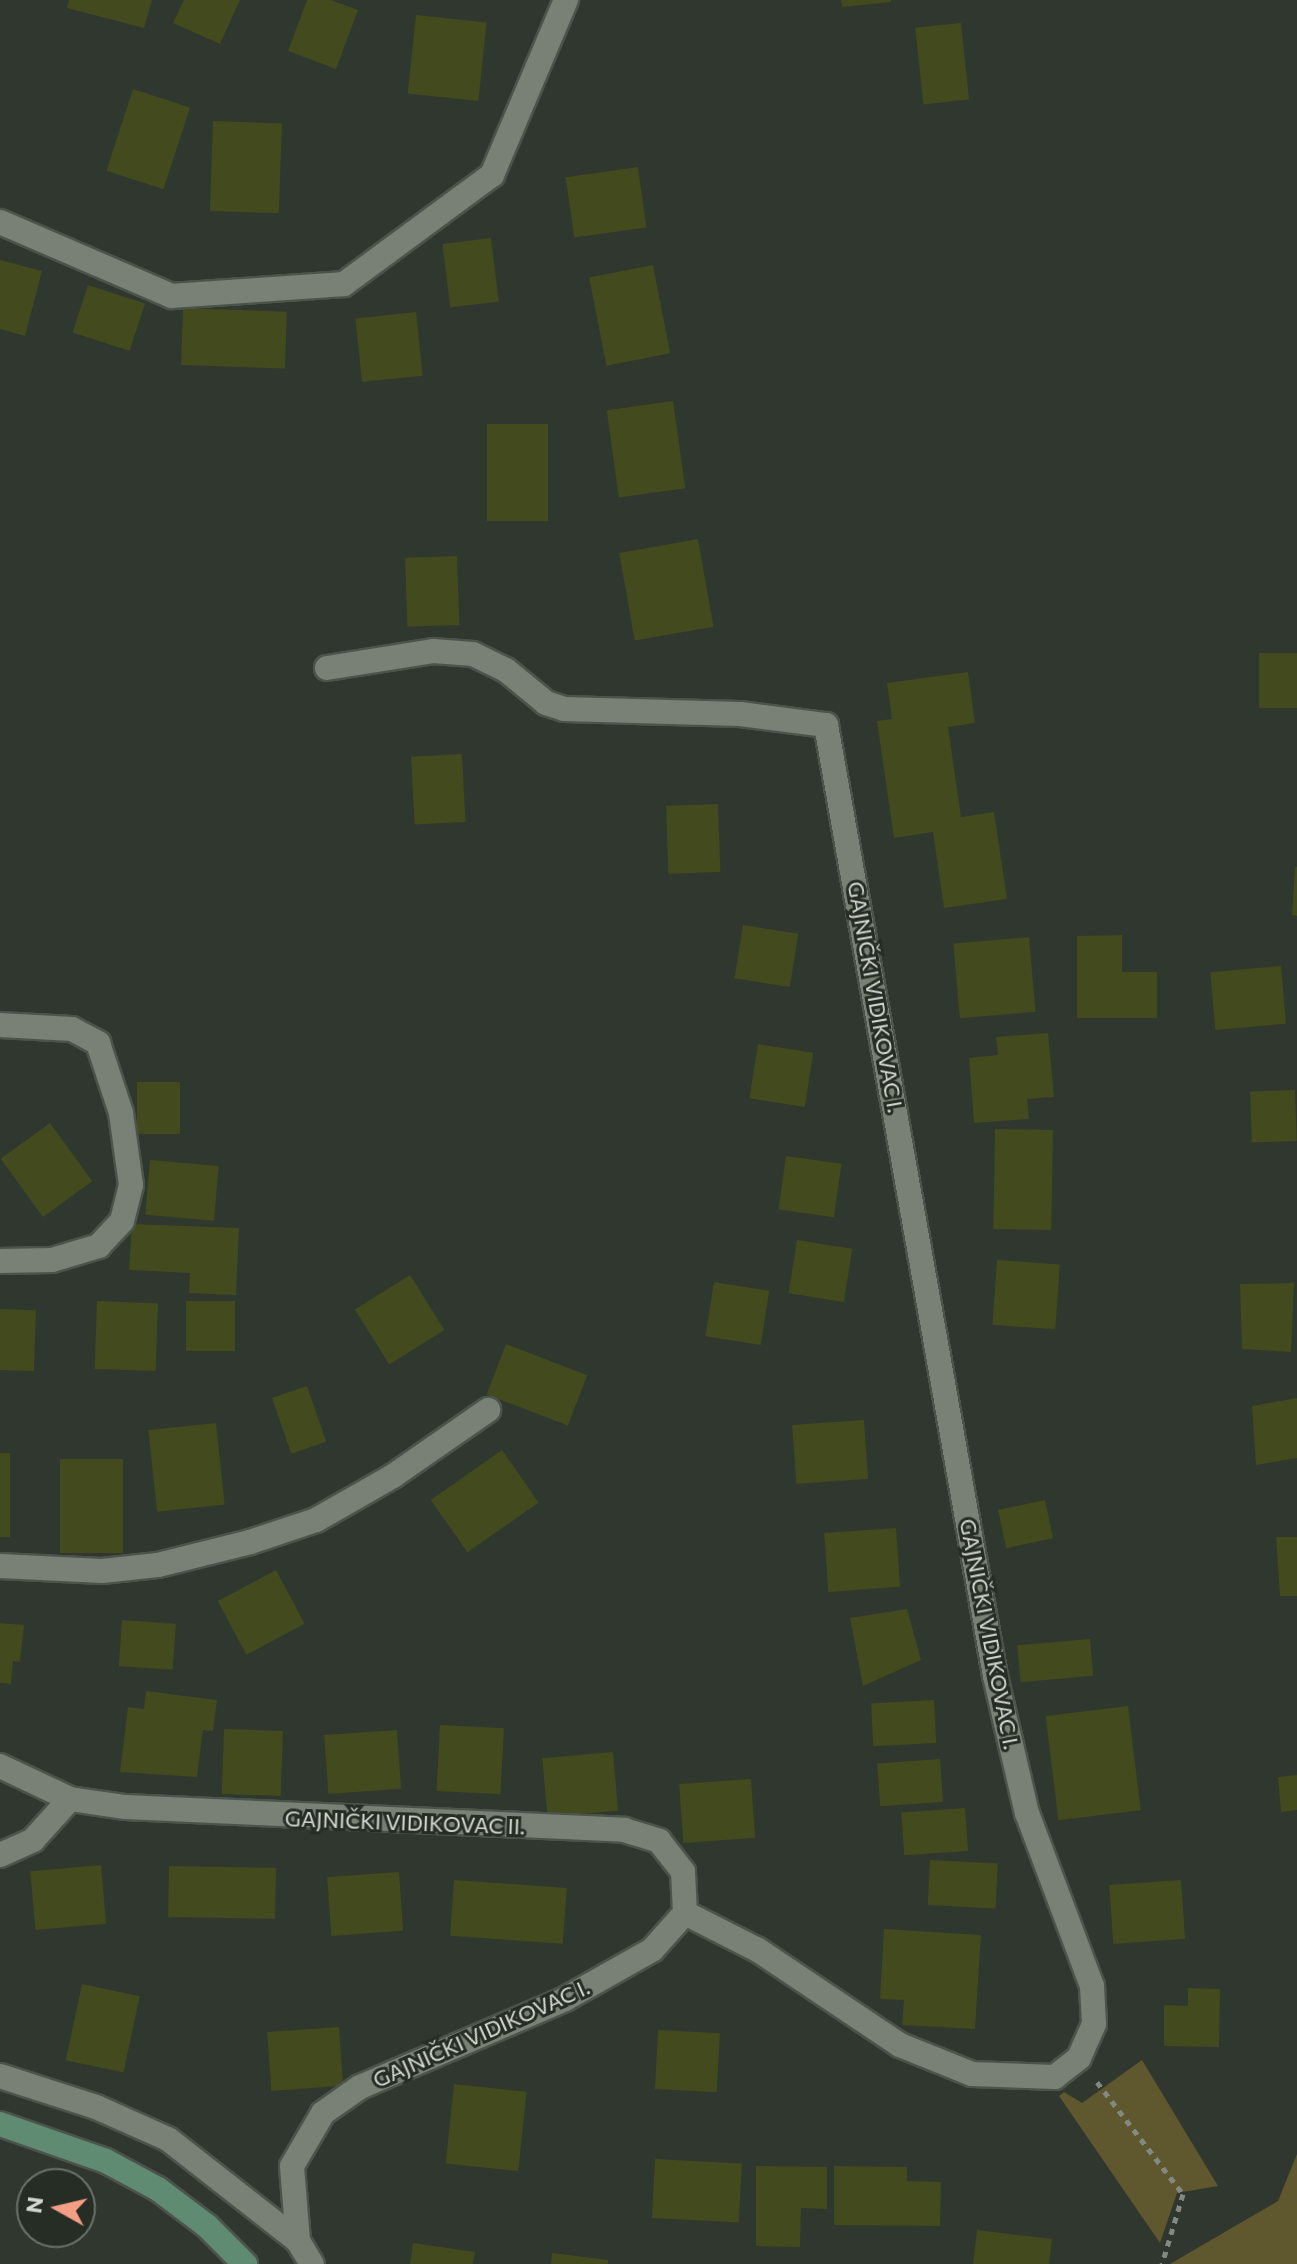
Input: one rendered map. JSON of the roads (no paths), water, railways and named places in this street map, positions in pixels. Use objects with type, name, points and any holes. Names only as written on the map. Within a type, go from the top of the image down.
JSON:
[{"type":"street","points":[[0,222],[172,296],[344,284],[492,175],[566,0]]},
{"type":"street","name":"GAJNIČKI VIDIKOVAC I.","points":[[298,2241],[292,2166],[323,2113],[360,2087],[565,1999],[652,1950],[685,1913],[758,1950],[900,2045],[972,2074],[1055,2077],[1079,2058],[1094,2024],[1092,1986],[1027,1813],[995,1676],[826,725],[740,714],[564,709],[546,703],[506,670],[473,654],[433,651],[327,668]]},
{"type":"street","points":[[0,1025],[72,1029],[98,1043],[121,1113],[131,1185],[122,1221],[99,1246],[52,1260],[0,1261]]},
{"type":"street","points":[[0,1566],[102,1571],[158,1565],[250,1542],[316,1520],[393,1476],[488,1410]]},
{"type":"street","name":"GAJNIČKI VIDIKOVAC II.","points":[[0,1766],[70,1799],[125,1807],[342,1820],[624,1830],[659,1841],[683,1872],[685,1913]]},
{"type":"street","points":[[0,1855],[33,1840],[70,1799]]},
{"type":"street","points":[[0,2076],[96,2107],[168,2139],[298,2241],[312,2264]]},
{"type":"street","points":[[0,2124],[106,2161],[158,2189],[207,2226],[245,2264]]}]
